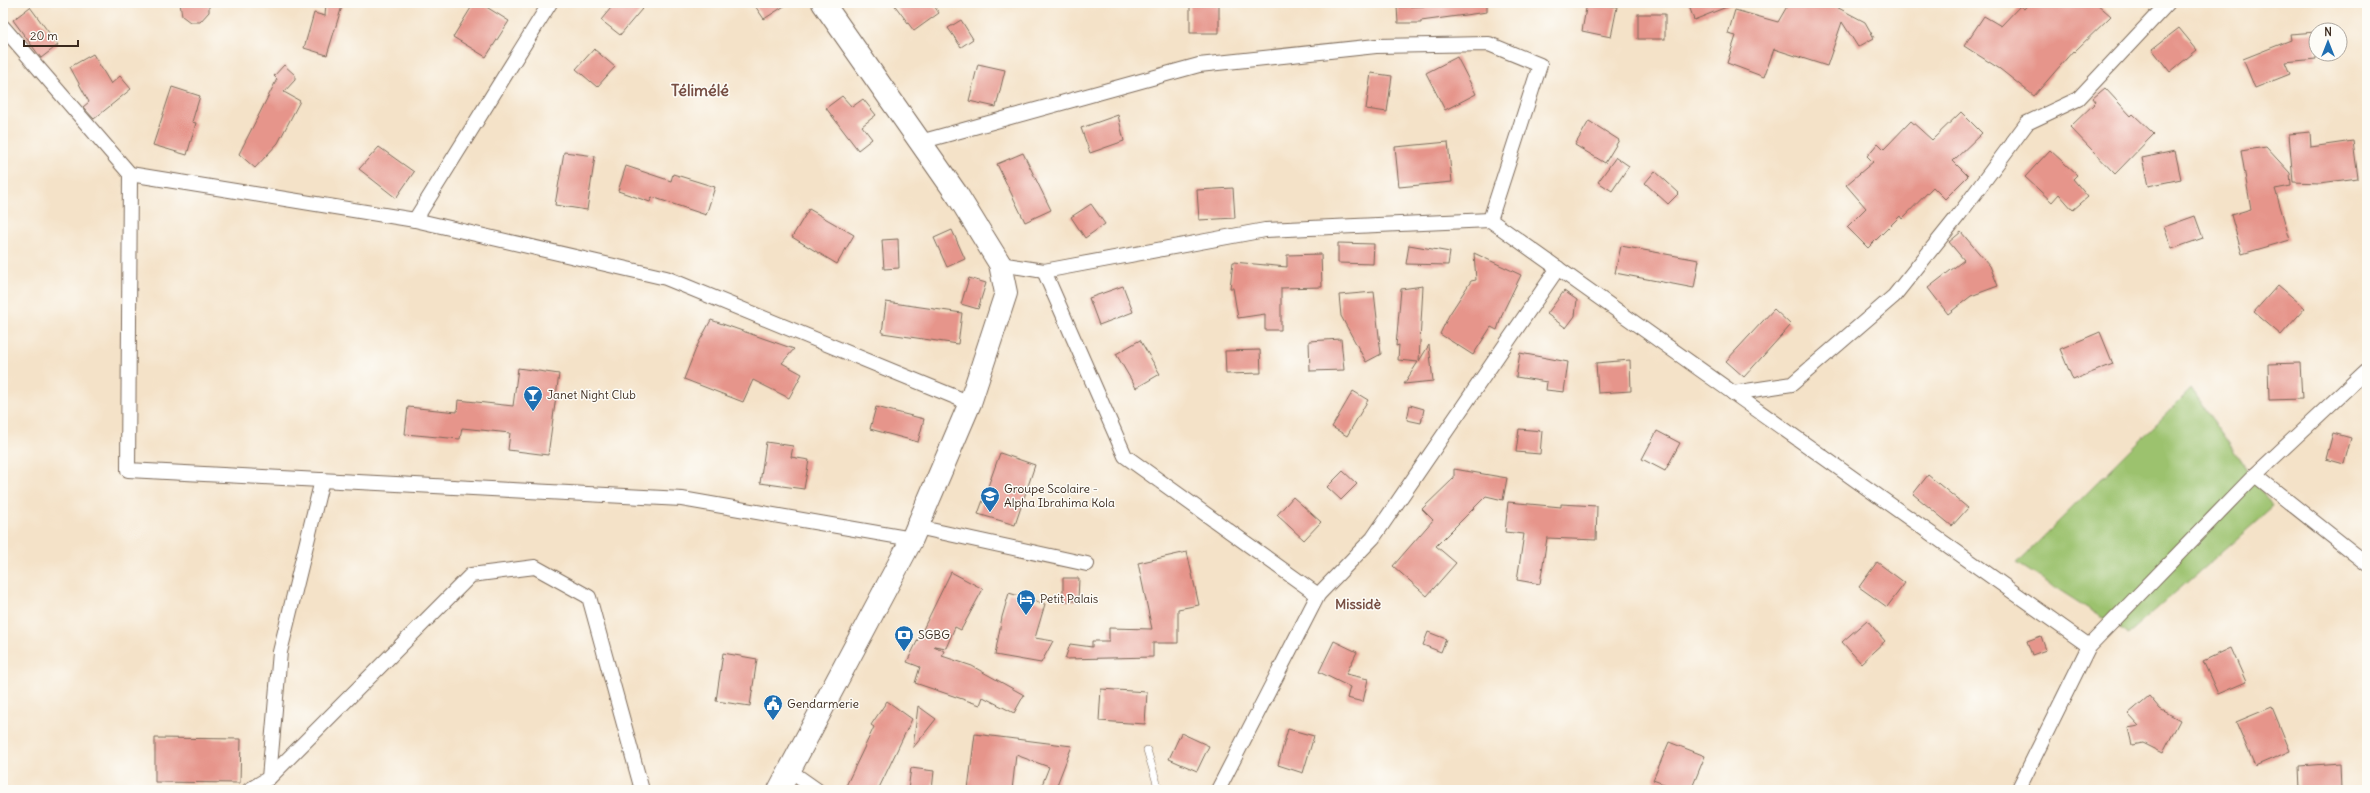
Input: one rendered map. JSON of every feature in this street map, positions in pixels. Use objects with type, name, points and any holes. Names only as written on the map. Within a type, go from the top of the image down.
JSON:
[{"type":"main road","points":[[779,790],[915,533],[970,403],[1006,293],[1000,264],[958,196],[823,3]]},
{"type":"street","points":[[415,220],[550,3]]},
{"type":"street","points":[[1733,393],[1792,384],[1894,296],[1958,216],[2026,123],[2078,100],[2168,3]]},
{"type":"street","points":[[3,27],[130,174],[415,220],[666,278],[970,403]]},
{"type":"street","points":[[920,142],[1199,65],[1376,46],[1489,44],[1540,65],[1490,220]]},
{"type":"street","points":[[130,174],[128,470],[682,499],[915,533],[1087,564]]},
{"type":"street","points":[[1000,264],[1044,270],[1265,230],[1490,220],[2089,646]]},
{"type":"street","points":[[1218,790],[1318,595],[1374,538],[1558,268]]},
{"type":"street","points":[[1044,270],[1125,456],[1318,595]]},
{"type":"street","points":[[2018,790],[2089,646],[2255,474],[2367,370]]},
{"type":"street","points":[[2255,474],[2367,564]]},
{"type":"street","points":[[269,778],[280,652],[322,480]]},
{"type":"street","points":[[249,790],[269,778],[471,576],[535,567],[589,598],[642,790]]},
{"type":"street","points":[[790,771],[817,790]]},
{"type":"lane","points":[[1147,750],[1159,790]]},
{"type":"green space","points":[[2191,389],[2273,507],[2128,634],[2017,563]]},
{"type":"building","points":[[180,3],[209,3],[209,12],[200,22],[190,22],[182,16]]},
{"type":"building","points":[[326,3],[343,3],[327,55],[304,48],[314,13],[325,16]]},
{"type":"building","points":[[474,3],[480,3],[509,21],[486,57],[453,37]]},
{"type":"building","points":[[615,3],[647,3],[620,35],[601,20]]},
{"type":"building","points":[[753,3],[789,3],[764,19]]},
{"type":"building","points":[[893,3],[932,3],[939,13],[914,31]]},
{"type":"building","points":[[1219,3],[1219,33],[1190,33],[1190,4]]},
{"type":"building","points":[[1426,3],[1487,3],[1487,12],[1421,21],[1421,23],[1398,23],[1397,7],[1427,6]]},
{"type":"building","points":[[1587,3],[1617,7],[1611,37],[1582,31]]},
{"type":"building","points":[[1688,3],[1734,3],[1734,4],[1694,20]]},
{"type":"building","points":[[1789,3],[1829,3],[1865,22],[1874,38],[1858,47],[1842,22],[1827,66],[1774,49],[1764,77],[1727,63],[1736,36],[1728,34],[1735,10],[1778,22]]},
{"type":"building","points":[[2029,3],[2096,3],[2111,16],[2074,52],[2073,51],[2034,96],[2000,69],[1964,46],[1984,16],[2001,26],[2020,6],[2024,9]]},
{"type":"building","points":[[30,7],[58,45],[41,58],[13,20]]},
{"type":"building","points":[[1638,14],[1665,14],[1665,39],[1638,39]]},
{"type":"building","points":[[961,20],[973,39],[961,47],[948,28]]},
{"type":"building","points":[[2179,28],[2197,50],[2170,72],[2152,49]]},
{"type":"building","points":[[2308,33],[2308,60],[2285,62],[2290,74],[2255,88],[2243,59],[2291,40],[2290,34]]},
{"type":"building","points":[[594,49],[615,67],[597,87],[576,69]]},
{"type":"building","points":[[93,54],[111,84],[120,76],[131,89],[94,119],[83,107],[89,102],[70,67]]},
{"type":"building","points":[[1457,57],[1476,94],[1445,110],[1426,73]]},
{"type":"building","points":[[978,64],[1005,70],[996,107],[969,101]]},
{"type":"building","points":[[284,65],[295,75],[295,80],[284,92],[300,101],[278,143],[255,168],[239,154],[277,79],[274,76]]},
{"type":"building","points":[[1371,73],[1392,76],[1387,112],[1366,109]]},
{"type":"building","points":[[172,87],[200,96],[192,122],[196,123],[187,155],[153,145]]},
{"type":"building","points":[[2105,88],[2131,116],[2133,114],[2154,134],[2115,174],[2070,127],[2096,102],[2093,98]]},
{"type":"building","points":[[842,96],[852,107],[863,99],[876,115],[862,126],[872,139],[858,150],[826,108]]},
{"type":"building","points":[[1961,112],[1982,133],[1953,161],[1968,176],[1945,199],[1933,187],[1902,219],[1900,216],[1868,248],[1847,227],[1866,208],[1846,185],[1873,162],[1867,156],[1878,143],[1884,149],[1911,121],[1932,140]]},
{"type":"building","points":[[1118,115],[1124,141],[1090,153],[1081,128]]},
{"type":"building","points":[[1589,121],[1619,140],[1605,163],[1575,145]]},
{"type":"building","points":[[2310,132],[2311,147],[2353,141],[2358,178],[2320,183],[2293,182],[2289,134]]},
{"type":"building","points":[[1448,142],[1452,182],[1399,187],[1395,147]]},
{"type":"building","points":[[379,147],[414,172],[396,198],[359,169]]},
{"type":"building","points":[[2266,147],[2290,173],[2291,186],[2275,189],[2290,240],[2242,254],[2231,215],[2251,209],[2241,151]]},
{"type":"building","points":[[2050,150],[2077,175],[2073,179],[2088,197],[2073,210],[2059,194],[2052,202],[2025,177]]},
{"type":"building","points":[[2175,151],[2181,179],[2148,186],[2142,158]]},
{"type":"building","points":[[564,152],[595,156],[587,210],[555,205]]},
{"type":"building","points":[[1023,153],[1051,210],[1025,222],[997,164]]},
{"type":"building","points":[[1616,157],[1629,166],[1612,191],[1598,182]]},
{"type":"building","points":[[626,166],[671,181],[673,174],[715,187],[706,215],[652,197],[650,202],[618,191]]},
{"type":"building","points":[[1655,171],[1679,193],[1668,204],[1645,183]]},
{"type":"building","points":[[1233,188],[1235,218],[1199,220],[1197,190]]},
{"type":"building","points":[[1091,204],[1105,224],[1085,238],[1071,217]]},
{"type":"building","points":[[809,209],[854,235],[837,264],[792,237]]},
{"type":"building","points":[[2195,216],[2203,238],[2172,249],[2164,227]]},
{"type":"building","points":[[952,230],[965,259],[947,267],[934,238]]},
{"type":"building","points":[[1961,232],[1990,266],[1998,286],[1971,296],[1948,314],[1928,288],[1964,260],[1949,242]]},
{"type":"building","points":[[898,239],[899,268],[884,269],[882,240]]},
{"type":"building","points":[[1338,243],[1374,244],[1373,264],[1338,263]]},
{"type":"building","points":[[1409,245],[1450,252],[1448,265],[1406,264]]},
{"type":"building","points":[[1621,246],[1699,260],[1694,288],[1615,273]]},
{"type":"building","points":[[1474,253],[1521,275],[1503,312],[1497,330],[1491,327],[1473,355],[1440,334],[1449,315],[1471,281],[1476,280]]},
{"type":"building","points":[[1321,254],[1322,287],[1281,288],[1281,330],[1265,330],[1265,314],[1238,318],[1233,288],[1230,288],[1233,262],[1287,267],[1287,255]]},
{"type":"building","points":[[969,278],[986,283],[978,309],[961,304]]},
{"type":"building","points":[[2278,285],[2305,308],[2281,335],[2254,312]]},
{"type":"building","points":[[1123,286],[1133,312],[1099,325],[1089,298]]},
{"type":"building","points":[[1423,286],[1419,361],[1429,345],[1433,381],[1404,384],[1418,362],[1398,360],[1399,345],[1396,346],[1401,289]]},
{"type":"building","points":[[1564,291],[1577,300],[1575,316],[1566,328],[1547,314]]},
{"type":"building","points":[[1374,292],[1381,354],[1366,362],[1341,316],[1339,295]]},
{"type":"building","points":[[886,302],[962,313],[958,344],[882,333]]},
{"type":"building","points":[[1774,309],[1791,325],[1744,377],[1726,361]]},
{"type":"building","points":[[711,320],[794,349],[782,363],[802,374],[789,398],[753,380],[743,402],[684,379],[697,346]]},
{"type":"building","points":[[2100,332],[2113,364],[2073,380],[2060,349]]},
{"type":"building","points":[[1341,339],[1344,370],[1310,371],[1309,341]]},
{"type":"building","points":[[1140,340],[1160,374],[1136,388],[1116,354]]},
{"type":"building","points":[[1260,350],[1261,373],[1226,374],[1225,351]]},
{"type":"building","points":[[1520,353],[1568,362],[1564,392],[1546,390],[1547,382],[1516,377]]},
{"type":"building","points":[[1630,360],[1631,391],[1598,393],[1596,363]]},
{"type":"building","points":[[2300,363],[2302,399],[2269,400],[2268,364]]},
{"type":"building","points":[[518,368],[559,374],[548,455],[508,450],[510,433],[462,428],[460,439],[405,434],[408,407],[457,412],[458,400],[513,406]]},
{"type":"building","points":[[1353,391],[1368,400],[1347,436],[1332,427]]},
{"type":"building","points":[[1410,405],[1424,409],[1421,423],[1407,420]]},
{"type":"building","points":[[876,407],[924,419],[918,442],[870,429]]},
{"type":"building","points":[[1519,429],[1542,431],[1540,454],[1516,452]]},
{"type":"building","points":[[1657,431],[1680,443],[1665,471],[1642,459]]},
{"type":"building","points":[[2333,433],[2351,438],[2344,464],[2326,459]]},
{"type":"building","points":[[766,442],[793,446],[791,457],[809,460],[804,489],[760,483]]},
{"type":"building","points":[[1000,453],[1035,465],[1015,525],[978,514]]},
{"type":"building","points":[[1454,469],[1507,478],[1503,500],[1486,496],[1436,546],[1456,563],[1427,596],[1393,566],[1433,520],[1422,509],[1454,478]]},
{"type":"building","points":[[1343,471],[1357,484],[1341,500],[1327,487]]},
{"type":"building","points":[[1928,475],[1968,508],[1952,526],[1913,494]]},
{"type":"building","points":[[1293,497],[1321,522],[1304,540],[1277,515]]},
{"type":"building","points":[[1508,502],[1561,507],[1561,504],[1597,506],[1596,540],[1547,538],[1540,584],[1517,580],[1524,534],[1505,532]]},
{"type":"building","points":[[1187,552],[1199,605],[1178,609],[1178,643],[1153,643],[1153,657],[1065,659],[1070,644],[1092,647],[1092,641],[1109,641],[1109,628],[1152,629],[1138,563]]},
{"type":"building","points":[[1877,562],[1905,583],[1887,607],[1859,587]]},
{"type":"building","points":[[951,572],[983,589],[961,630],[955,627],[946,648],[934,646],[944,651],[942,656],[972,666],[1024,695],[1014,713],[983,697],[980,705],[915,683],[920,667],[907,662]]},
{"type":"building","points":[[1063,578],[1079,578],[1078,601],[1063,601]]},
{"type":"building","points":[[1009,593],[1045,604],[1035,638],[1053,641],[1041,663],[995,655],[1002,617]]},
{"type":"building","points":[[1867,620],[1885,641],[1861,663],[1842,642]]},
{"type":"building","points":[[1428,632],[1446,639],[1441,652],[1423,645]]},
{"type":"building","points":[[2041,636],[2046,650],[2032,655],[2027,641]]},
{"type":"building","points":[[1334,641],[1357,652],[1346,674],[1368,679],[1363,702],[1347,698],[1350,687],[1319,672]]},
{"type":"building","points":[[2231,648],[2246,682],[2218,694],[2203,661]]},
{"type":"building","points":[[723,653],[757,659],[750,706],[716,701]]},
{"type":"building","points":[[1101,689],[1147,692],[1145,724],[1099,721]]},
{"type":"building","points":[[2149,696],[2160,709],[2180,720],[2163,753],[2143,743],[2132,745],[2128,728],[2139,726],[2128,714]]},
{"type":"building","points":[[887,701],[912,719],[878,790],[844,790],[874,727],[871,725]]},
{"type":"building","points":[[918,706],[936,719],[913,748]]},
{"type":"building","points":[[2272,707],[2290,751],[2255,766],[2236,722]]},
{"type":"building","points":[[1288,729],[1314,736],[1303,773],[1278,765]]},
{"type":"building","points":[[1181,733],[1209,746],[1197,771],[1169,759]]},
{"type":"building","points":[[975,734],[1072,746],[1055,790],[1040,790],[1049,767],[1016,755],[1012,790],[968,789]]},
{"type":"building","points":[[155,738],[241,739],[240,783],[155,782]]},
{"type":"building","points":[[1669,742],[1705,756],[1691,790],[1680,790],[1653,780]]},
{"type":"building","points":[[2340,763],[2341,790],[2300,790],[2299,766]]},
{"type":"building","points":[[911,768],[934,771],[932,790],[908,790]]},
{"type":"place","name":"Janet Night Club","points":[[533,412]]},
{"type":"place","name":"Groupe Scolaire - Alpha Ibrahima Kola","points":[[990,513]]},
{"type":"place","name":"Petit Palais","points":[[1026,616]]},
{"type":"place","name":"SGBG","points":[[904,652]]},
{"type":"place","name":"Gendarmerie","points":[[773,721]]},
{"type":"district","name":"Télimélé","points":[[700,90]]},
{"type":"district","name":"Missidè","points":[[1358,604]]}]
